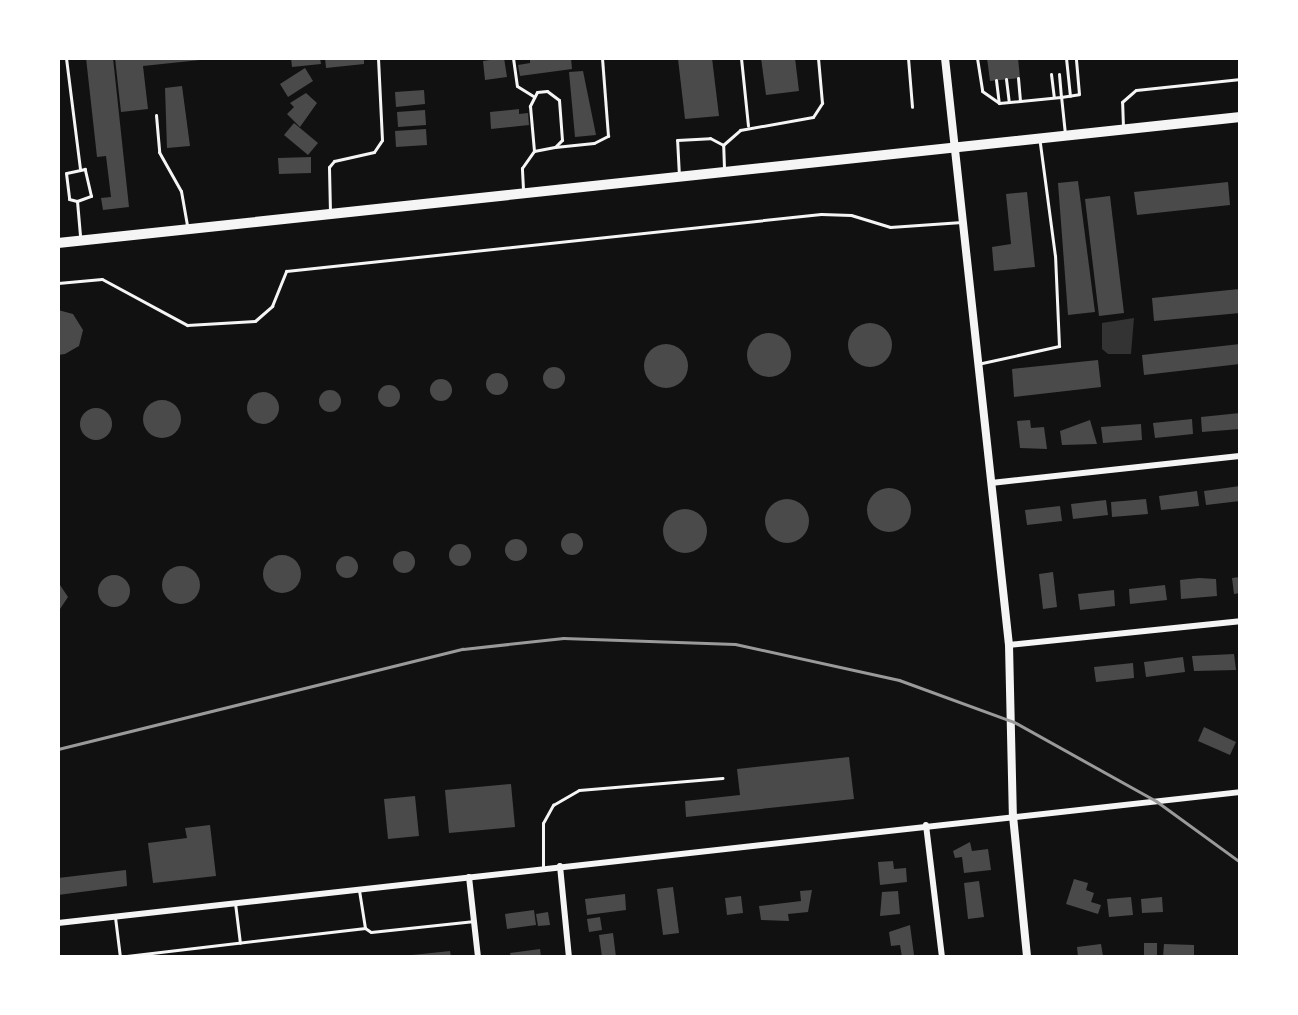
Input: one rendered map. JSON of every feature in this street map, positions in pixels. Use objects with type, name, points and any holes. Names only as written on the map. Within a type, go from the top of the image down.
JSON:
[{"type":"main road","points":[[58,243],[1240,117]]},
{"type":"street","points":[[945,58],[1009,645],[1013,816],[1027,957]]},
{"type":"street","points":[[991,483],[1240,456]]},
{"type":"street","points":[[1009,645],[1240,621]]},
{"type":"street","points":[[58,923],[1240,792]]},
{"type":"street","points":[[926,825],[942,957]]},
{"type":"street","points":[[560,866],[569,957]]},
{"type":"street","points":[[469,877],[478,957]]},
{"type":"lane","points":[[66,58],[80,169]]},
{"type":"lane","points":[[330,213],[329,167],[334,161],[374,152],[382,140],[378,58]]},
{"type":"lane","points":[[513,58],[517,86],[533,96]]},
{"type":"lane","points":[[534,151],[594,143],[608,136],[602,58]]},
{"type":"lane","points":[[741,58],[749,128]]},
{"type":"lane","points":[[723,145],[749,128],[813,117],[822,103],[818,58]]},
{"type":"lane","points":[[908,58],[912,107]]},
{"type":"lane","points":[[977,58],[982,91],[999,103],[1079,94],[1076,58]]},
{"type":"lane","points":[[1066,58],[1070,96]]},
{"type":"lane","points":[[1051,74],[1054,97]]},
{"type":"lane","points":[[1059,74],[1065,136]]},
{"type":"lane","points":[[1018,78],[1020,101]]},
{"type":"lane","points":[[1006,79],[1009,102]]},
{"type":"lane","points":[[1123,130],[1122,102],[1136,90],[1240,79]]},
{"type":"lane","points":[[996,80],[999,103]]},
{"type":"lane","points":[[533,96],[547,91],[559,100],[563,128],[555,147]]},
{"type":"lane","points":[[524,193],[522,168],[534,151],[533,96]]},
{"type":"lane","points":[[156,115],[159,152],[181,191],[187,229]]},
{"type":"lane","points":[[679,177],[677,140],[710,138],[723,145]]},
{"type":"lane","points":[[978,363],[1059,346],[1055,256],[1040,139]]},
{"type":"lane","points":[[723,145],[725,172]]},
{"type":"lane","points":[[80,169],[88,171],[91,196],[77,201],[69,199],[66,173],[80,169]]},
{"type":"lane","points":[[77,201],[80,240]]},
{"type":"lane","points":[[58,283],[102,279],[187,325],[255,321],[272,306],[286,271],[821,214],[840,213],[898,228],[962,222]]},
{"type":"lane","points":[[543,868],[543,823],[553,805],[579,790],[723,778]]},
{"type":"lane","points":[[359,890],[365,928]]},
{"type":"lane","points":[[235,903],[240,943]]},
{"type":"lane","points":[[115,916],[119,957],[365,928],[371,932],[474,921]]},
{"type":"shaded area","points":[[1134,318],[1131,354],[1108,354],[1102,349],[1102,323]]},
{"type":"building","points":[[86,58],[113,58],[129,207],[103,210],[101,198],[111,197],[106,156],[97,157]]},
{"type":"building","points":[[115,58],[200,60],[143,66],[148,109],[121,112]]},
{"type":"building","points":[[291,58],[320,58],[321,64],[292,67]]},
{"type":"building","points":[[325,58],[364,58],[364,64],[326,68]]},
{"type":"building","points":[[504,58],[507,77],[485,80],[483,61]]},
{"type":"building","points":[[530,58],[571,58],[572,69],[520,76],[518,65],[530,63]]},
{"type":"building","points":[[712,58],[719,116],[685,119],[678,59]]},
{"type":"building","points":[[761,58],[795,58],[799,91],[766,95]]},
{"type":"building","points":[[987,58],[1018,58],[1020,78],[990,81]]},
{"type":"building","points":[[305,68],[313,81],[288,97],[280,84]]},
{"type":"building","points":[[583,71],[596,135],[575,137],[569,72]]},
{"type":"building","points":[[182,86],[190,146],[167,148],[165,88]]},
{"type":"building","points":[[424,90],[425,104],[396,107],[395,92]]},
{"type":"building","points":[[306,93],[317,103],[300,127],[287,114],[294,107],[290,103]]},
{"type":"building","points":[[519,109],[519,114],[528,113],[529,125],[491,129],[490,112]]},
{"type":"building","points":[[425,110],[426,125],[398,127],[397,112]]},
{"type":"building","points":[[294,123],[318,143],[308,155],[284,135]]},
{"type":"building","points":[[426,129],[427,145],[396,147],[395,131]]},
{"type":"building","points":[[311,157],[311,173],[279,174],[278,158]]},
{"type":"building","points":[[1078,181],[1095,312],[1068,315],[1058,183]]},
{"type":"building","points":[[1228,182],[1230,205],[1137,215],[1134,192]]},
{"type":"building","points":[[1027,192],[1035,267],[994,271],[992,247],[1011,244],[1006,194]]},
{"type":"building","points":[[1110,196],[1124,313],[1099,316],[1085,199]]},
{"type":"building","points":[[1239,289],[1240,313],[1154,321],[1152,298]]},
{"type":"building","points":[[58,310],[73,314],[83,330],[79,346],[58,355]]},
{"type":"building","points":[[870,323],[886,329],[892,345],[886,361],[870,367],[854,361],[848,345],[854,329]]},
{"type":"building","points":[[769,333],[785,339],[791,355],[785,371],[769,377],[753,371],[747,355],[753,339]]},
{"type":"building","points":[[666,344],[682,350],[688,366],[682,382],[666,388],[650,382],[644,366],[650,350]]},
{"type":"building","points":[[1240,344],[1240,364],[1144,375],[1142,355]]},
{"type":"building","points":[[1098,360],[1101,387],[1014,397],[1012,369]]},
{"type":"building","points":[[554,367],[562,370],[565,378],[562,386],[554,389],[546,386],[543,378],[546,370]]},
{"type":"building","points":[[497,373],[505,376],[508,384],[505,392],[497,395],[489,392],[486,384],[489,376]]},
{"type":"building","points":[[441,379],[449,382],[452,390],[449,398],[441,401],[433,398],[430,390],[433,382]]},
{"type":"building","points":[[389,385],[397,388],[400,396],[397,404],[389,407],[381,404],[378,396],[381,388]]},
{"type":"building","points":[[330,390],[338,393],[341,401],[338,409],[330,412],[322,409],[319,401],[322,393]]},
{"type":"building","points":[[263,392],[274,397],[279,408],[274,419],[263,424],[252,419],[247,408],[252,397]]},
{"type":"building","points":[[162,400],[176,405],[181,419],[176,433],[162,438],[148,433],[143,419],[148,405]]},
{"type":"building","points":[[96,408],[107,413],[112,424],[107,435],[96,440],[85,435],[80,424],[85,413]]},
{"type":"building","points":[[1240,413],[1240,429],[1202,432],[1201,417]]},
{"type":"building","points":[[1192,419],[1193,434],[1155,438],[1153,423]]},
{"type":"building","points":[[1030,420],[1031,428],[1044,427],[1047,449],[1020,448],[1017,421]]},
{"type":"building","points":[[1090,420],[1097,444],[1062,445],[1060,431]]},
{"type":"building","points":[[1141,424],[1142,440],[1103,443],[1101,427]]},
{"type":"building","points":[[1240,486],[1240,501],[1206,505],[1204,491]]},
{"type":"building","points":[[889,488],[905,494],[911,510],[905,526],[889,532],[873,526],[867,510],[873,494]]},
{"type":"building","points":[[1197,491],[1199,506],[1161,510],[1159,496]]},
{"type":"building","points":[[787,499],[803,505],[809,521],[803,537],[787,543],[771,537],[765,521],[771,505]]},
{"type":"building","points":[[1146,499],[1148,514],[1112,517],[1111,502]]},
{"type":"building","points":[[1106,500],[1108,515],[1073,519],[1071,504]]},
{"type":"building","points":[[1060,506],[1062,521],[1027,525],[1025,510]]},
{"type":"building","points":[[685,509],[701,515],[707,531],[701,547],[685,553],[669,547],[663,531],[669,515]]},
{"type":"building","points":[[572,533],[580,536],[583,544],[580,552],[572,555],[564,552],[561,544],[564,536]]},
{"type":"building","points":[[516,539],[524,542],[527,550],[524,558],[516,561],[508,558],[505,550],[508,542]]},
{"type":"building","points":[[460,544],[468,547],[471,555],[468,563],[460,566],[452,563],[449,555],[452,547]]},
{"type":"building","points":[[404,551],[412,554],[415,562],[412,570],[404,573],[396,570],[393,562],[396,554]]},
{"type":"building","points":[[282,555],[296,560],[301,574],[296,588],[282,593],[268,588],[263,574],[268,560]]},
{"type":"building","points":[[347,556],[355,559],[358,567],[355,575],[347,578],[339,575],[336,567],[339,559]]},
{"type":"building","points":[[181,566],[195,571],[200,585],[195,599],[181,604],[167,599],[162,585],[167,571]]},
{"type":"building","points":[[1053,572],[1057,607],[1043,609],[1039,574]]},
{"type":"building","points":[[114,575],[125,580],[130,591],[125,602],[114,607],[103,602],[98,591],[103,580]]},
{"type":"building","points":[[1240,577],[1240,593],[1234,594],[1232,578]]},
{"type":"building","points":[[1216,579],[1217,596],[1181,599],[1180,580]]},
{"type":"building","points":[[58,582],[68,597],[58,612]]},
{"type":"building","points":[[1165,585],[1167,600],[1130,604],[1129,589]]},
{"type":"building","points":[[1114,590],[1115,606],[1080,610],[1078,594]]},
{"type":"building","points":[[1234,654],[1236,670],[1194,671],[1192,656]]},
{"type":"building","points":[[1183,657],[1185,672],[1146,677],[1144,662]]},
{"type":"building","points":[[1133,663],[1134,678],[1096,682],[1094,667]]},
{"type":"building","points":[[1204,727],[1236,742],[1230,755],[1198,741]]},
{"type":"building","points":[[849,757],[854,799],[686,817],[685,801],[740,795],[737,769]]},
{"type":"building","points":[[511,784],[515,827],[449,833],[445,790]]},
{"type":"building","points":[[415,796],[419,836],[388,839],[384,799]]},
{"type":"building","points":[[210,825],[216,876],[153,883],[148,843],[187,838],[185,828]]},
{"type":"building","points":[[970,842],[972,851],[988,849],[991,870],[964,873],[962,857],[955,858],[953,851]]},
{"type":"building","points":[[893,861],[894,869],[906,868],[907,882],[880,885],[878,862]]},
{"type":"building","points":[[126,870],[127,886],[58,895],[58,878]]},
{"type":"building","points":[[1074,879],[1088,883],[1086,890],[1094,893],[1091,902],[1101,905],[1098,914],[1066,904]]},
{"type":"building","points":[[979,881],[984,917],[968,919],[964,883]]},
{"type":"building","points":[[673,887],[679,933],[663,935],[657,889]]},
{"type":"building","points":[[812,890],[808,912],[788,914],[789,921],[761,920],[759,906],[801,901],[800,891]]},
{"type":"building","points":[[898,891],[900,914],[880,916],[882,892]]},
{"type":"building","points":[[625,894],[626,910],[587,915],[585,899]]},
{"type":"building","points":[[741,896],[743,913],[727,915],[725,898]]},
{"type":"building","points":[[1131,897],[1133,915],[1109,917],[1107,899]]},
{"type":"building","points":[[1162,897],[1163,912],[1142,913],[1141,899]]},
{"type":"building","points":[[534,910],[536,925],[507,929],[505,914]]},
{"type":"building","points":[[548,912],[550,925],[538,926],[536,914]]},
{"type":"building","points":[[600,917],[602,930],[589,932],[587,919]]},
{"type":"building","points":[[910,925],[914,955],[902,957],[900,945],[891,946],[889,932]]},
{"type":"building","points":[[613,933],[616,957],[602,957],[599,935]]},
{"type":"building","points":[[1144,943],[1157,943],[1157,957],[1144,957]]},
{"type":"building","points":[[1101,944],[1103,956],[1078,957],[1077,947]]},
{"type":"building","points":[[1164,944],[1194,945],[1194,957],[1163,957]]},
{"type":"building","points":[[540,949],[541,957],[511,957],[510,953]]},
{"type":"building","points":[[450,951],[451,957],[412,957],[412,955]]},
{"type":"railway","points":[[58,749],[463,649],[563,638],[735,644],[899,680],[1014,722],[1156,801],[1240,862]]}]
